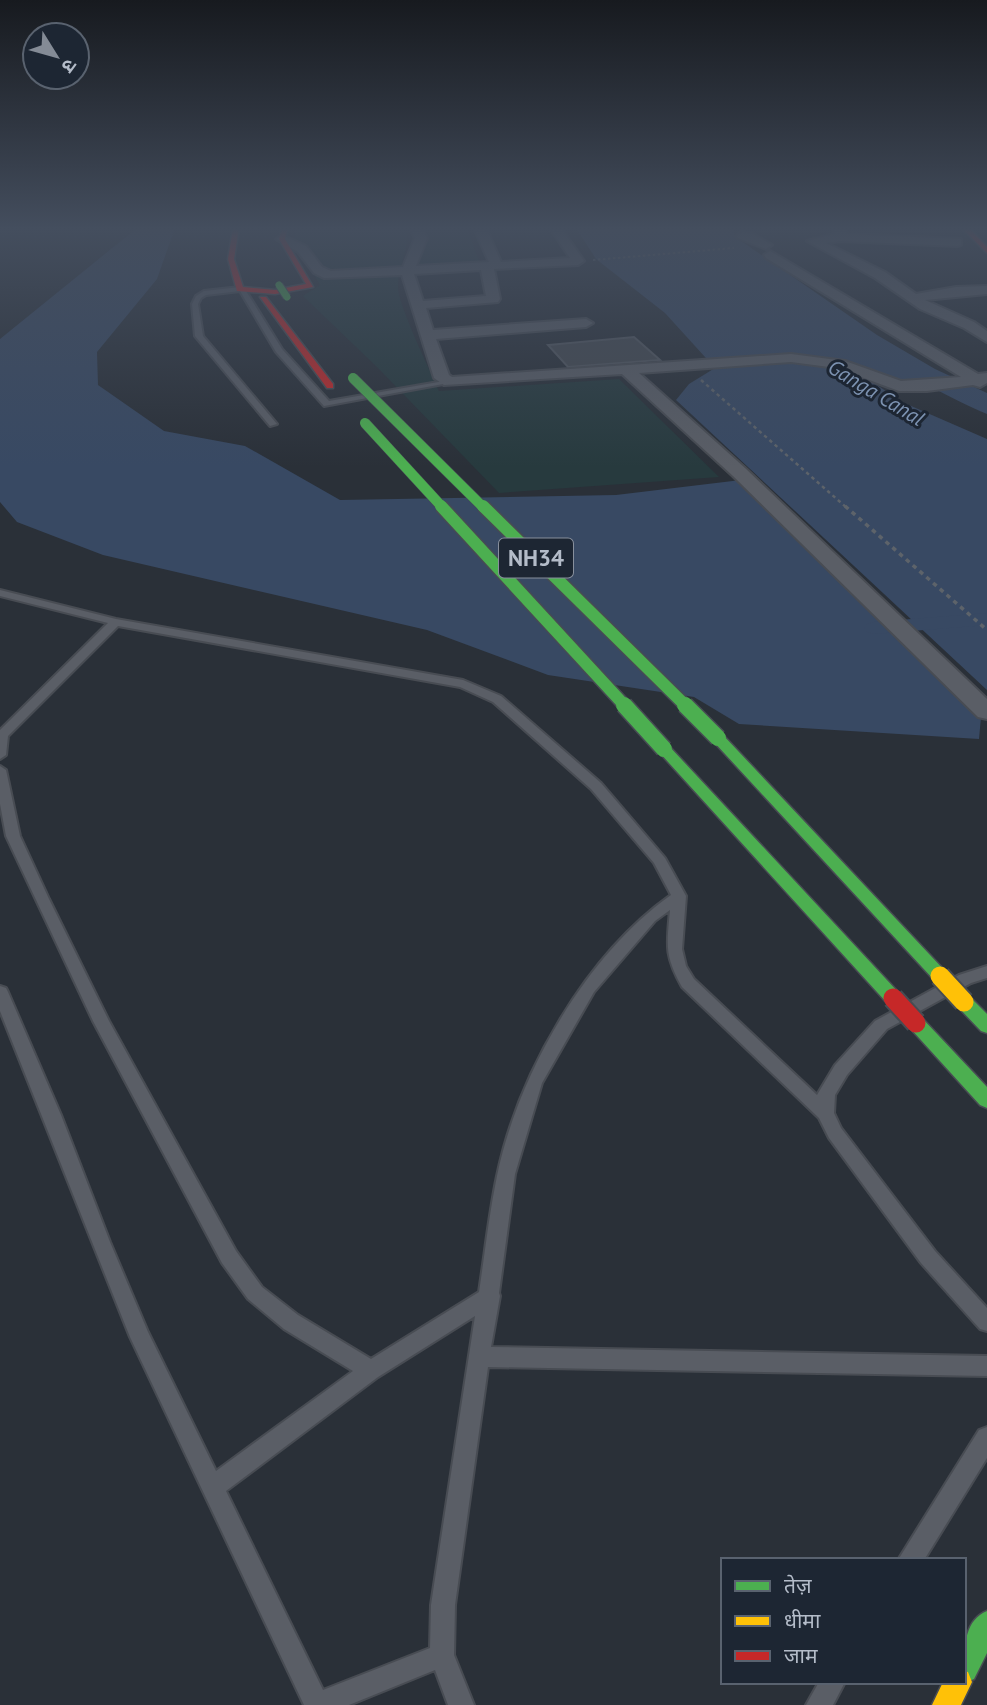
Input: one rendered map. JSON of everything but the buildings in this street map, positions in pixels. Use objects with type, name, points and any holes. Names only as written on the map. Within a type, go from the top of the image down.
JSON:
[{"type":"main road","name":"NH34","points":[[268,308],[330,386],[987,1100]]},
{"type":"main road","name":"NH34","points":[[349,373],[718,738],[987,1026]]},
{"type":"main road","points":[[966,1665],[987,1625]]},
{"type":"main road","points":[[946,1705],[957,1684]]},
{"type":"street","points":[[419,308],[442,378],[450,382],[627,371],[760,359],[818,359],[840,364],[884,381],[980,375]]},
{"type":"street","points":[[860,308],[930,353],[980,375]]},
{"type":"street","points":[[933,308],[987,338]]},
{"type":"street","points":[[428,335],[586,323]]},
{"type":"street","points":[[939,330],[969,326]]},
{"type":"street","points":[[917,378],[930,353]]},
{"type":"street","points":[[627,371],[739,472],[987,712]]},
{"type":"lane","points":[[196,308],[200,337],[273,424]]},
{"type":"lane","points":[[261,308],[279,350],[327,404],[450,382]]},
{"type":"lane","points":[[0,593],[117,622],[463,684],[497,699],[596,786],[660,861],[679,896],[674,949],[678,967],[688,983],[825,1113],[835,1133],[920,1246],[987,1322]]},
{"type":"lane","points":[[0,755],[2,735],[117,622]]},
{"type":"lane","points":[[0,769],[13,836],[42,899],[101,1021],[229,1257],[255,1293],[290,1322],[371,1370]]},
{"type":"lane","points":[[461,1705],[442,1655],[443,1605],[491,1296],[506,1174],[534,1082],[588,989],[650,916],[679,896]]},
{"type":"lane","points":[[825,1113],[825,1094],[881,1025],[965,979],[987,972]]},
{"type":"lane","points":[[0,992],[140,1337],[318,1705],[442,1655]]},
{"type":"lane","points":[[212,1488],[371,1370],[491,1296]]},
{"type":"lane","points":[[481,1357],[987,1366]]},
{"type":"lane","points":[[912,1558],[987,1438]]},
{"type":"lane","points":[[819,1705],[832,1684]]},
{"type":"path","points":[[693,373],[987,630]]},
{"type":"green space","points":[[315,308],[403,308],[439,391],[619,379],[719,477],[499,493],[378,368]]},
{"type":"water","points":[[39,308],[134,308],[97,352],[98,385],[164,431],[245,446],[340,500],[616,495],[741,480],[981,717],[979,739],[739,724],[694,697],[548,675],[427,630],[103,555],[17,522],[0,502],[0,339]]},
{"type":"water","name":"Ganga Canal","points":[[658,308],[837,308],[877,335],[935,369],[987,393],[987,414],[919,384],[906,381],[874,383],[902,402],[987,439],[987,690],[676,400],[689,384],[715,368]]},
{"type":"waterway","points":[[874,628],[987,619]]},
{"type":"traffic: fast","points":[[353,378],[718,738]]},
{"type":"traffic: fast","points":[[365,423],[664,749]]},
{"type":"traffic: fast","points":[[718,738],[940,976]]},
{"type":"traffic: fast","points":[[664,749],[893,998]]},
{"type":"traffic: fast","points":[[964,1002],[987,1026]]},
{"type":"traffic: fast","points":[[916,1023],[987,1100]]},
{"type":"traffic: fast","points":[[966,1665],[987,1625]]},
{"type":"traffic: slow","points":[[940,976],[964,1002]]},
{"type":"traffic: slow","points":[[946,1705],[957,1684]]},
{"type":"traffic: jam","points":[[270,308],[330,386]]},
{"type":"traffic: jam","points":[[893,998],[916,1023]]}]
